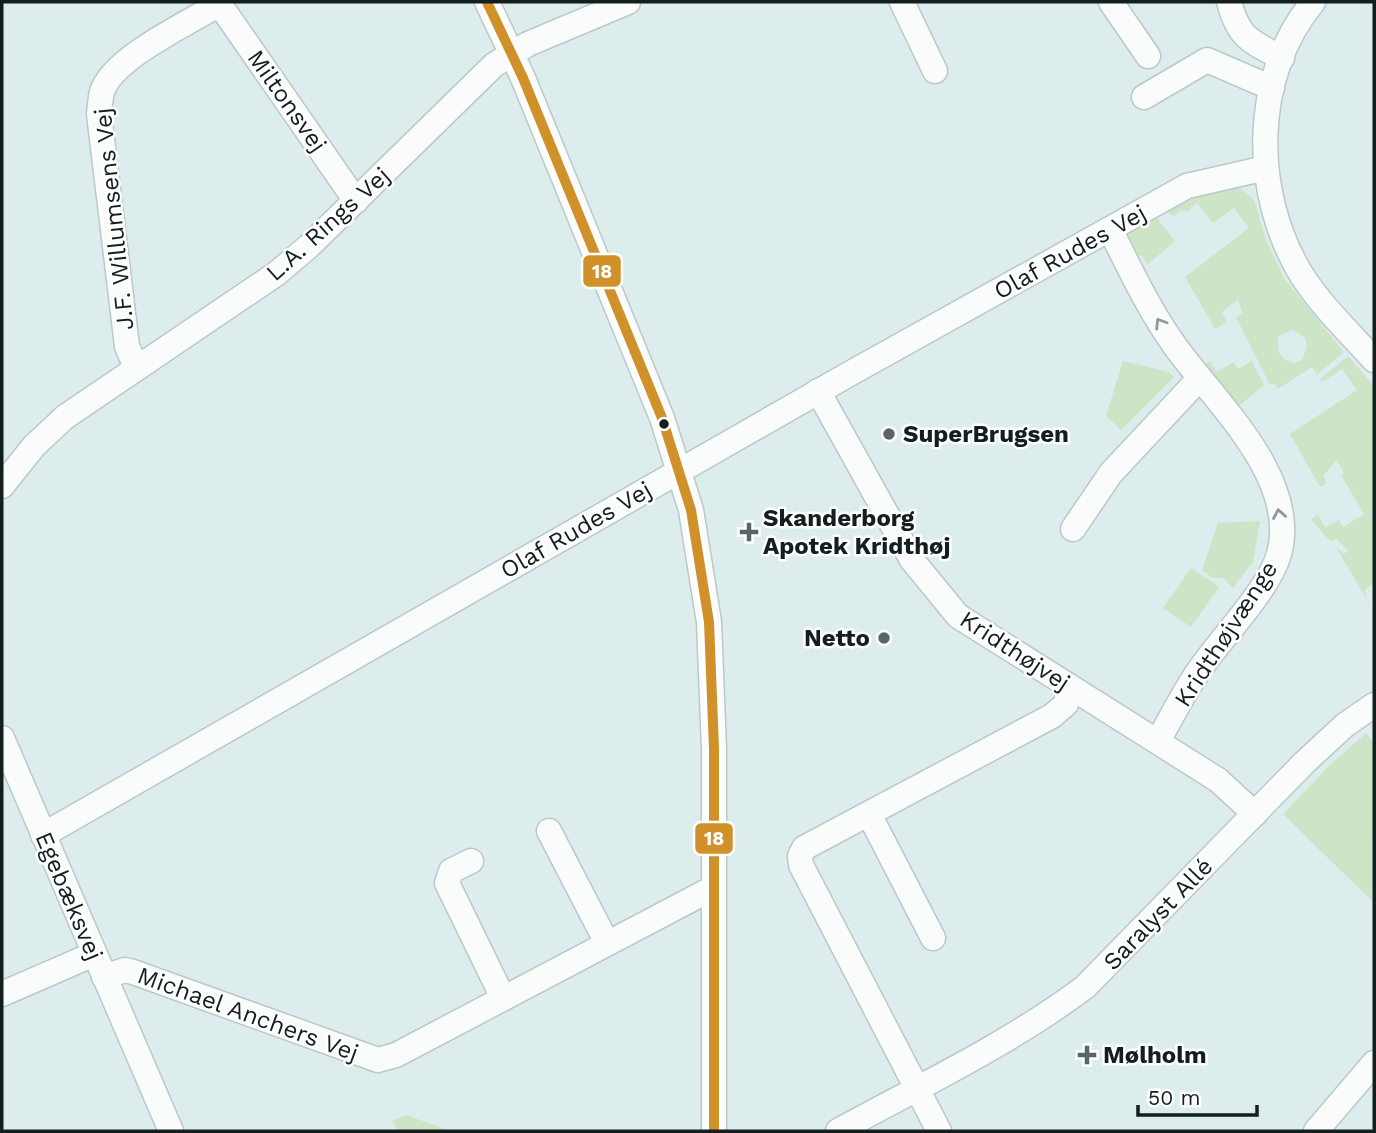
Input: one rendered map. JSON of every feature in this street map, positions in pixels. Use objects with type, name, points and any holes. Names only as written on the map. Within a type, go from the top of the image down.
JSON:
[{"type":"street","points":[[487,2],[512,52],[662,418],[680,471],[701,561],[709,622],[714,749],[713,1131]]},
{"type":"street","name":"L.A. Rings Vej","points":[[2,486],[34,446],[65,417],[276,274],[356,201],[481,75],[512,52],[628,2]]},
{"type":"street","points":[[902,2],[935,71]]},
{"type":"street","points":[[1111,2],[1149,56]]},
{"type":"street","points":[[1229,2],[1236,27],[1243,37],[1282,58]]},
{"type":"street","points":[[1313,2],[1291,36],[1272,88],[1266,124],[1266,168],[1276,218],[1293,260],[1319,298],[1374,360]]},
{"type":"street","name":"Miltonsvej","points":[[219,3],[356,201]]},
{"type":"street","name":"J.F. Willumsens Vej","points":[[136,368],[127,346],[99,114],[102,91],[111,75],[130,59],[219,3]]},
{"type":"street","points":[[1144,97],[1207,60],[1272,88]]},
{"type":"street","name":"Olaf Rudes Vej","points":[[43,835],[818,391],[1187,186],[1266,168]]},
{"type":"street","name":"Kridthøjvænge","points":[[1110,229],[1157,319],[1245,433],[1276,496],[1281,537],[1279,554],[1271,574],[1197,673],[1157,741]]},
{"type":"street","points":[[1073,529],[1111,473],[1200,377]]},
{"type":"street","name":"Kridthøjvej","points":[[818,391],[912,560],[942,599],[980,632],[1218,780],[1255,814]]},
{"type":"street","points":[[939,1131],[801,865],[800,856],[804,848],[1052,716],[1066,704],[1069,686]]},
{"type":"street","name":"Saralyst Allé","points":[[838,1131],[1029,1027],[1086,987],[1345,725],[1374,705]]},
{"type":"street","name":"Egebæksvej","points":[[2,741],[171,1131]]},
{"type":"street","points":[[869,814],[933,938]]},
{"type":"street","points":[[549,831],[607,943]]},
{"type":"street","points":[[471,861],[451,871],[447,883],[503,998]]},
{"type":"street","name":"Michael Anchers Vej","points":[[104,977],[125,970],[133,972],[378,1060],[396,1055],[713,888]]},
{"type":"street","points":[[2,994],[94,954]]},
{"type":"street","points":[[1316,1131],[1374,1063]]},
{"type":"green space","points":[[1238,187],[1254,199],[1266,240],[1284,278],[1344,352],[1317,375],[1312,367],[1278,389],[1274,384],[1270,385],[1236,317],[1242,313],[1238,299],[1222,312],[1227,322],[1215,329],[1185,277],[1249,228],[1234,208],[1213,223],[1197,203],[1188,211],[1181,211],[1174,216],[1166,212],[1197,196]],"holes":[[[1293,330],[1305,338],[1307,347],[1302,360],[1294,363],[1285,360],[1279,353],[1278,336]]]},
{"type":"green space","points":[[1156,217],[1175,241],[1147,265],[1142,255],[1134,259],[1126,235]]},
{"type":"green space","points":[[1348,356],[1374,386],[1374,583],[1364,590],[1370,604],[1335,546],[1344,554],[1348,550],[1336,539],[1330,541],[1311,519],[1318,515],[1325,527],[1339,520],[1343,527],[1364,514],[1341,475],[1344,473],[1337,460],[1323,476],[1327,483],[1320,487],[1290,434],[1357,390],[1342,369],[1322,382],[1320,379]]},
{"type":"green space","points":[[1123,361],[1169,372],[1174,377],[1121,430],[1106,416]]},
{"type":"green space","points":[[1210,361],[1217,372],[1234,362],[1238,369],[1252,361],[1264,385],[1238,407],[1203,365]]},
{"type":"green space","points":[[1260,521],[1253,562],[1233,588],[1223,578],[1213,578],[1202,570],[1218,523]]},
{"type":"green space","points":[[1191,568],[1219,587],[1191,627],[1163,608]]},
{"type":"green space","points":[[1366,733],[1374,743],[1372,901],[1283,814],[1327,768]]},
{"type":"green space","points":[[406,1115],[451,1131],[398,1131],[392,1121]]},
{"type":"transit line","name":"18","points":[[487,2],[523,78],[662,418],[691,510],[709,622],[714,749],[714,1131]]},
{"type":"place","name":"SuperBrugsen","points":[[889,434]]},
{"type":"place","name":"Skanderborg Apotek Kridthøj","points":[[749,532]]},
{"type":"place","name":"Netto","points":[[884,638]]},
{"type":"place","name":"Mølholm","points":[[1087,1055]]}]
